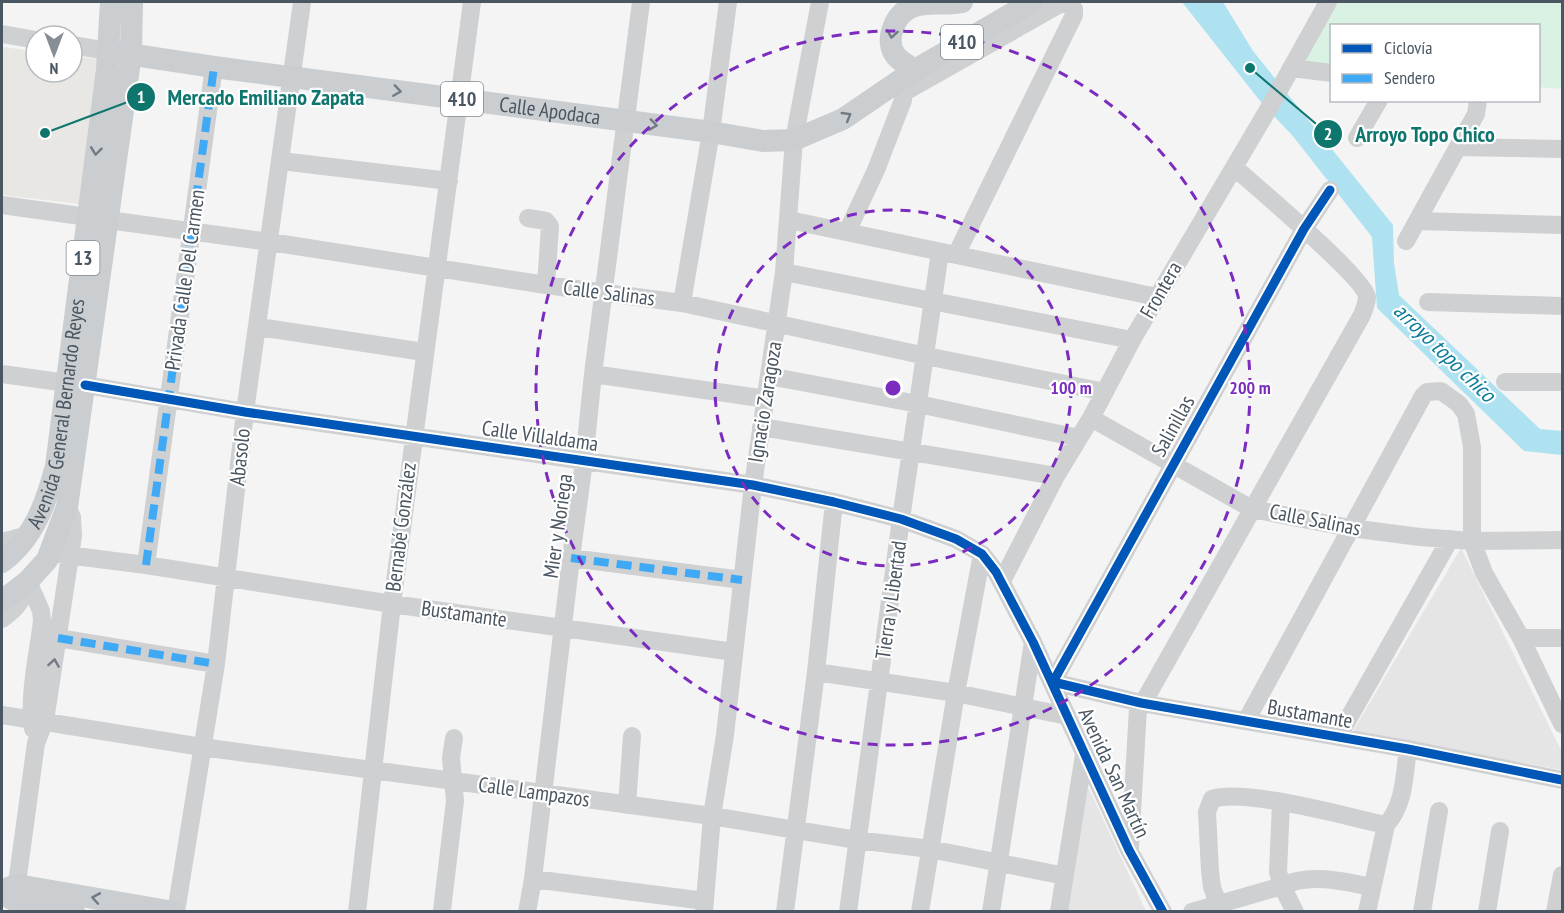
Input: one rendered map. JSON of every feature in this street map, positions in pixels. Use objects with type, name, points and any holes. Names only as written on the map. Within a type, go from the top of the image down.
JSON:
[{"type":"main road","name":"Avenida General Bernardo Reyes","points":[[98,219],[111,2]]},
{"type":"main road","name":"Avenida General Bernardo Reyes","points":[[2,601],[60,554],[67,507],[76,384],[98,219],[131,54],[132,2]]},
{"type":"main road","name":"410","points":[[919,3],[962,2]]},
{"type":"main road","name":"410","points":[[915,70],[1032,2]]},
{"type":"main road","points":[[915,70],[895,55],[891,48],[891,35],[899,17],[919,3]]},
{"type":"main road","name":"410","points":[[108,51],[131,54]]},
{"type":"main road","name":"Calle Apodaca","points":[[131,54],[214,67],[711,132],[763,141],[794,140],[843,119],[899,88],[915,70]]},
{"type":"main road","name":"Avenida General Bernardo Reyes","points":[[2,562],[28,535],[38,520],[56,466],[76,384]]},
{"type":"main road","points":[[10,896],[74,912]]},
{"type":"main road","points":[[10,896],[175,912]]},
{"type":"street","name":"Abasolo","points":[[175,912],[190,835],[216,664],[228,578],[245,412],[302,2]]},
{"type":"street","name":"Bernabé González","points":[[357,912],[372,769],[413,436],[472,2]]},
{"type":"street","name":"Mier y Noriega","points":[[527,912],[533,879],[593,374],[641,2]]},
{"type":"street","points":[[682,303],[711,132],[728,2]]},
{"type":"street","name":"Ignacio Zaragoza","points":[[705,906],[712,816],[725,735],[753,485],[784,272],[794,140],[820,2]]},
{"type":"street","name":"Frontera","points":[[1002,581],[1056,476],[1091,418],[1132,340],[1328,2]]},
{"type":"street","name":"Calle Apodaca","points":[[899,88],[1060,4],[1072,5]]},
{"type":"street","name":"Tierra y Libertad","points":[[848,912],[933,302],[948,254],[1074,15],[1072,5]]},
{"type":"street","points":[[2,34],[24,38]]},
{"type":"street","points":[[84,47],[108,51]]},
{"type":"street","name":"Privada Calle Del Carmen","points":[[146,565],[214,67]]},
{"type":"street","points":[[1291,68],[1330,73]]},
{"type":"street","points":[[847,232],[876,170],[903,100],[899,88]]},
{"type":"street","points":[[1357,138],[1378,102]]},
{"type":"street","points":[[1406,241],[1476,114],[1478,102]]},
{"type":"street","points":[[1458,147],[1563,149]]},
{"type":"street","points":[[281,160],[449,181]]},
{"type":"street","points":[[1129,850],[1137,713],[1141,703],[1362,315],[1367,297],[1355,278],[1234,167]]},
{"type":"street","name":"Salinillas","points":[[1053,682],[1304,229],[1330,190]]},
{"type":"street","name":"Calle Salinas","points":[[2,205],[682,303],[1104,392]]},
{"type":"street","points":[[528,218],[546,221],[550,226],[546,285]]},
{"type":"street","points":[[789,220],[1157,297]]},
{"type":"street","points":[[1417,221],[1563,225]]},
{"type":"street","points":[[784,272],[1132,340]]},
{"type":"street","points":[[1428,302],[1563,306]]},
{"type":"street","points":[[258,327],[424,352]]},
{"type":"street","name":"Calle Villaldama","points":[[2,374],[245,412],[753,485],[902,519],[946,535],[982,554]]},
{"type":"street","points":[[593,374],[765,399]]},
{"type":"street","points":[[769,376],[1079,438]]},
{"type":"street","points":[[1505,382],[1563,382]]},
{"type":"street","points":[[1246,721],[1419,403],[1427,392],[1441,391],[1460,404],[1466,414],[1472,447],[1472,541],[1484,573],[1521,638],[1563,724]]},
{"type":"street","name":"Calle Salinas","points":[[1091,418],[1252,508],[1350,528],[1450,539],[1472,541],[1563,540]]},
{"type":"street","points":[[761,426],[1056,476]]},
{"type":"street","points":[[785,912],[816,672],[834,502]]},
{"type":"street","points":[[2,542],[28,535]]},
{"type":"street","points":[[1338,737],[1450,539]]},
{"type":"street","points":[[39,720],[58,638],[60,554]]},
{"type":"street","name":"Bustamante","points":[[60,554],[734,652]]},
{"type":"street","points":[[920,912],[956,693],[982,554]]},
{"type":"street","name":"Avenida San Martín","points":[[982,554],[1002,581],[1033,642],[1129,850],[1163,912]]},
{"type":"street","points":[[571,558],[742,580]]},
{"type":"street","points":[[2,619],[23,598],[27,582]]},
{"type":"street","points":[[10,896],[39,720],[42,621],[41,611],[27,582]]},
{"type":"street","points":[[58,638],[216,664]]},
{"type":"street","points":[[1521,638],[1563,638]]},
{"type":"street","points":[[991,912],[1033,642]]},
{"type":"street","points":[[816,672],[956,693],[1067,716]]},
{"type":"street","name":"Bustamante","points":[[1053,682],[1141,703],[1408,749],[1563,780]]},
{"type":"street","name":"Calle Lampazos","points":[[2,715],[202,747],[712,816],[857,840],[930,849],[1065,876]]},
{"type":"street","points":[[627,805],[632,736]]},
{"type":"street","points":[[442,910],[455,801],[451,758],[454,738]]},
{"type":"street","points":[[1367,912],[1386,825],[1395,816],[1401,802],[1408,749]]},
{"type":"street","points":[[1059,912],[1084,754]]},
{"type":"street","points":[[1219,908],[1212,887],[1210,871],[1207,812],[1212,799],[1224,796],[1243,797],[1386,825]]},
{"type":"street","points":[[1281,803],[1278,863],[1282,886],[1295,912]]},
{"type":"street","points":[[1422,912],[1439,810]]},
{"type":"street","points":[[1486,912],[1500,831]]},
{"type":"street","points":[[1555,912],[1563,875]]},
{"type":"street","points":[[533,879],[705,906]]},
{"type":"street","points":[[1192,912],[1219,908],[1295,881],[1327,879],[1371,887]]},
{"type":"shaded area","points":[[2,47],[24,50],[24,84],[84,84],[84,57],[97,59],[79,204],[2,195]]},
{"type":"shaded area","points":[[1461,548],[1562,752],[1562,770],[1353,731]]},
{"type":"shaded area","points":[[1083,776],[1146,911],[1064,912]]},
{"type":"green space","points":[[1338,2],[1562,2],[1562,89],[1540,87],[1540,24],[1330,24],[1330,66],[1304,63]]},
{"type":"water","name":"arroyo topo chico","points":[[1182,2],[1223,2],[1253,51],[1393,225],[1394,263],[1399,295],[1540,429],[1562,431],[1562,455],[1524,451],[1377,308],[1372,237],[1292,135],[1264,106]]},
{"type":"marked path","points":[[146,565],[214,67]]},
{"type":"marked path","points":[[571,558],[742,580]]},
{"type":"marked path","points":[[58,638],[216,664]]},
{"type":"cycle path","points":[[1330,190],[1304,229],[1053,682],[1141,703],[1408,749],[1562,780]]},
{"type":"cycle path","points":[[85,385],[245,412],[753,485],[901,519],[956,539],[982,554],[996,572],[1033,642],[1129,850],[1163,912]]},
{"type":"place","name":"Arroyo Topo Chico","points":[[1250,68]]},
{"type":"place","name":"Mercado Emiliano Zapata","points":[[45,133]]}]
